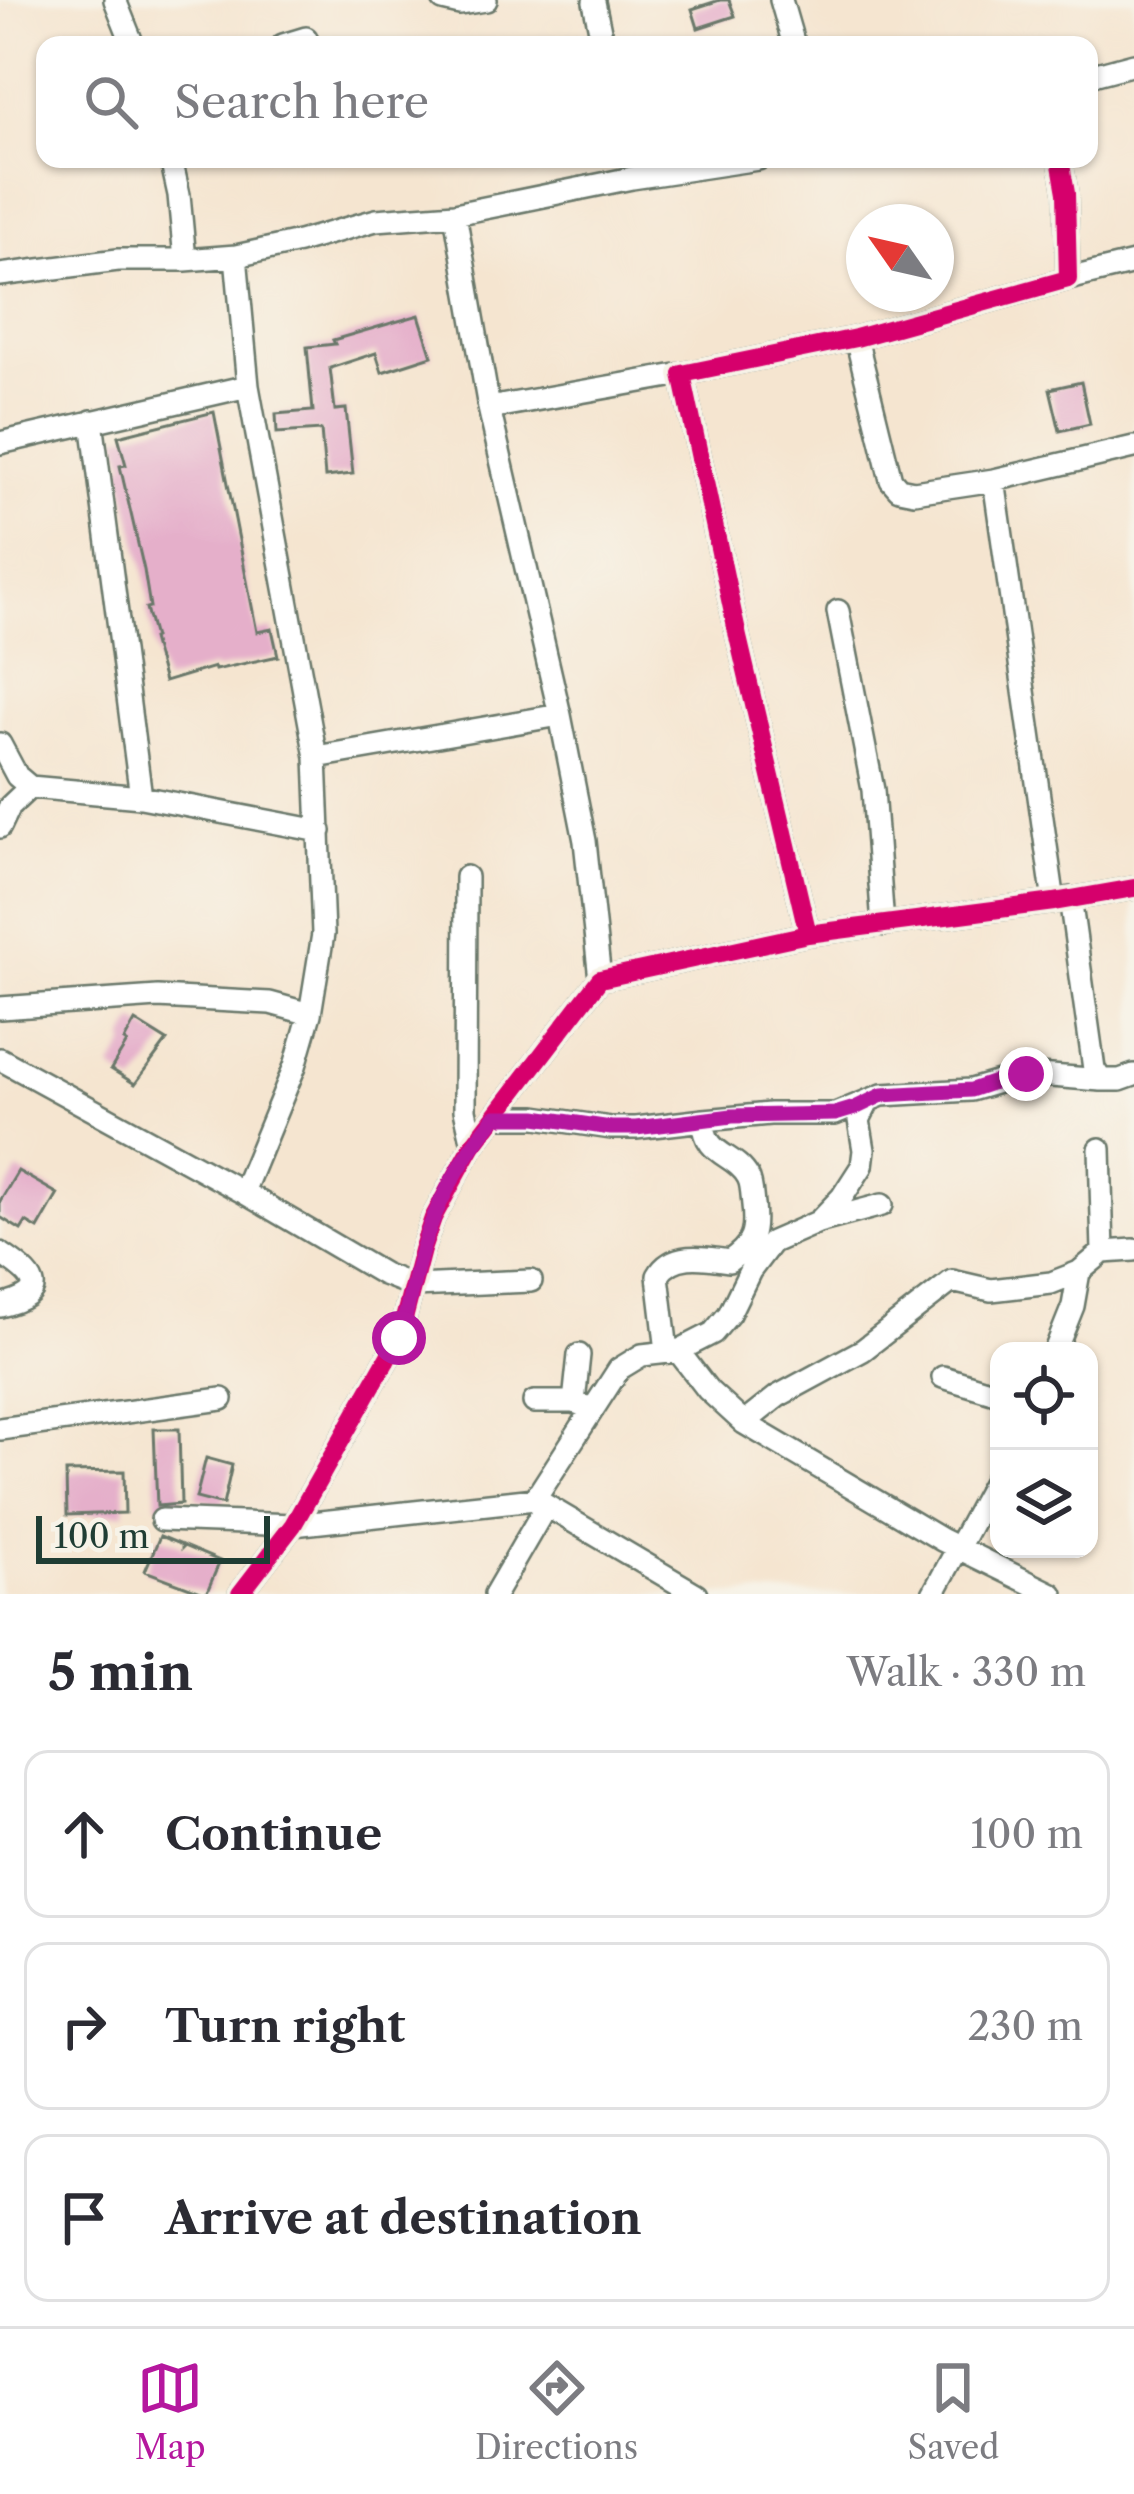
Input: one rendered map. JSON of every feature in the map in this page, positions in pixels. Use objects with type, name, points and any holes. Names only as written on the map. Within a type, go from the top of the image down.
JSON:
[{"type":"street","points":[[115,0],[129,36]]},
{"type":"street","points":[[443,0],[460,4],[486,0]]},
{"type":"street","points":[[596,0],[602,36]]},
{"type":"street","points":[[781,0],[791,36]]},
{"type":"street","points":[[1098,74],[1134,64]]},
{"type":"street","points":[[173,168],[185,260]]},
{"type":"street","points":[[1062,168],[1068,279]]},
{"type":"street","points":[[0,275],[118,260],[236,256],[376,220],[455,214],[630,169]]},
{"type":"street","points":[[455,214],[489,408],[586,842],[600,979]]},
{"type":"street","points":[[236,256],[248,386],[316,758],[322,934],[310,1014],[295,1066],[243,1192]]},
{"type":"street","points":[[489,408],[856,338],[1134,263]]},
{"type":"street","points":[[856,338],[891,480],[899,489],[914,492],[994,480],[1134,447]]},
{"type":"street","points":[[682,374],[808,934]]},
{"type":"street","points":[[0,443],[248,386]]},
{"type":"street","points":[[92,421],[141,797]]},
{"type":"street","points":[[994,480],[1062,900],[1094,1069],[1101,1080]]},
{"type":"street","points":[[838,611],[873,790],[883,925]]},
{"type":"street","points":[[316,758],[560,716]]},
{"type":"street","points":[[0,744],[17,776],[30,787],[141,797],[320,831]]},
{"type":"street","points":[[0,826],[10,806],[30,787]]},
{"type":"street","points":[[466,877],[465,1110],[473,1144]]},
{"type":"street","points":[[239,1594],[292,1525],[399,1338],[433,1218],[473,1144],[600,979],[808,934],[1134,888]]},
{"type":"street","points":[[0,1008],[158,997],[269,1003],[310,1014]]},
{"type":"street","points":[[0,1059],[383,1274],[415,1286],[531,1281]]},
{"type":"street","points":[[495,1117],[623,1128],[770,1114],[835,1114],[882,1095],[971,1090],[1015,1075],[1101,1080],[1134,1075]]},
{"type":"street","points":[[818,1222],[862,1166],[860,1120],[869,1100]]},
{"type":"street","points":[[704,1120],[704,1134],[719,1154],[749,1178],[756,1227],[745,1250],[729,1261],[675,1259],[664,1265],[658,1276],[673,1351],[744,1424],[958,1548],[1052,1594]]},
{"type":"street","points":[[1100,1149],[1103,1252]]},
{"type":"street","points":[[495,1594],[584,1406],[619,1369],[642,1355],[673,1351],[713,1333],[772,1242],[818,1222],[882,1205]]},
{"type":"street","points":[[744,1424],[778,1396],[862,1350],[952,1281],[991,1290],[1052,1283],[1079,1272],[1103,1252],[1134,1250]]},
{"type":"street","points":[[0,1253],[30,1273],[33,1282],[24,1300],[0,1306]]},
{"type":"street","points":[[1059,1342],[1073,1306],[1079,1272]]},
{"type":"street","points":[[579,1355],[584,1406]]},
{"type":"street","points":[[943,1377],[990,1391]]},
{"type":"street","points":[[0,1429],[222,1399]]},
{"type":"street","points":[[534,1402],[584,1406]]},
{"type":"street","points":[[933,1594],[990,1489]]},
{"type":"street","points":[[162,1520],[292,1525],[541,1503],[696,1594]]},
{"type":"building","points":[[729,0],[735,16],[698,28],[692,9]]},
{"type":"building","points":[[419,315],[432,356],[382,372],[376,353],[330,368],[335,410],[346,409],[353,474],[325,477],[321,430],[277,433],[276,414],[313,411],[307,347],[335,344],[333,340]]},
{"type":"building","points":[[1081,382],[1090,424],[1060,431],[1050,389]]},
{"type":"building","points":[[214,412],[257,632],[272,629],[278,656],[164,682],[146,608],[150,607],[144,570],[120,466],[126,465],[118,436]]},
{"type":"building","points":[[135,1021],[167,1041],[135,1084],[111,1069]]},
{"type":"building","points":[[18,1171],[58,1194],[38,1229],[26,1222],[21,1230],[0,1217],[0,1201]]},
{"type":"building","points":[[154,1429],[179,1429],[181,1504],[157,1506]]},
{"type":"building","points":[[206,1458],[232,1465],[223,1505],[196,1498]]},
{"type":"building","points":[[124,1471],[125,1513],[67,1515],[66,1472]]},
{"type":"building","points":[[160,1536],[220,1561],[206,1594],[145,1571]]},
{"type":"cycle path","points":[[808,934],[682,374],[856,338],[1068,279],[1062,168]]},
{"type":"cycle path","points":[[240,1594],[293,1525],[399,1338],[433,1218],[473,1145],[600,979],[808,934],[1134,888]]},
{"type":"route","points":[[399,1338],[433,1218],[473,1144],[495,1117],[636,1128],[732,1116],[835,1114],[882,1095],[971,1090],[1026,1074]]}]
